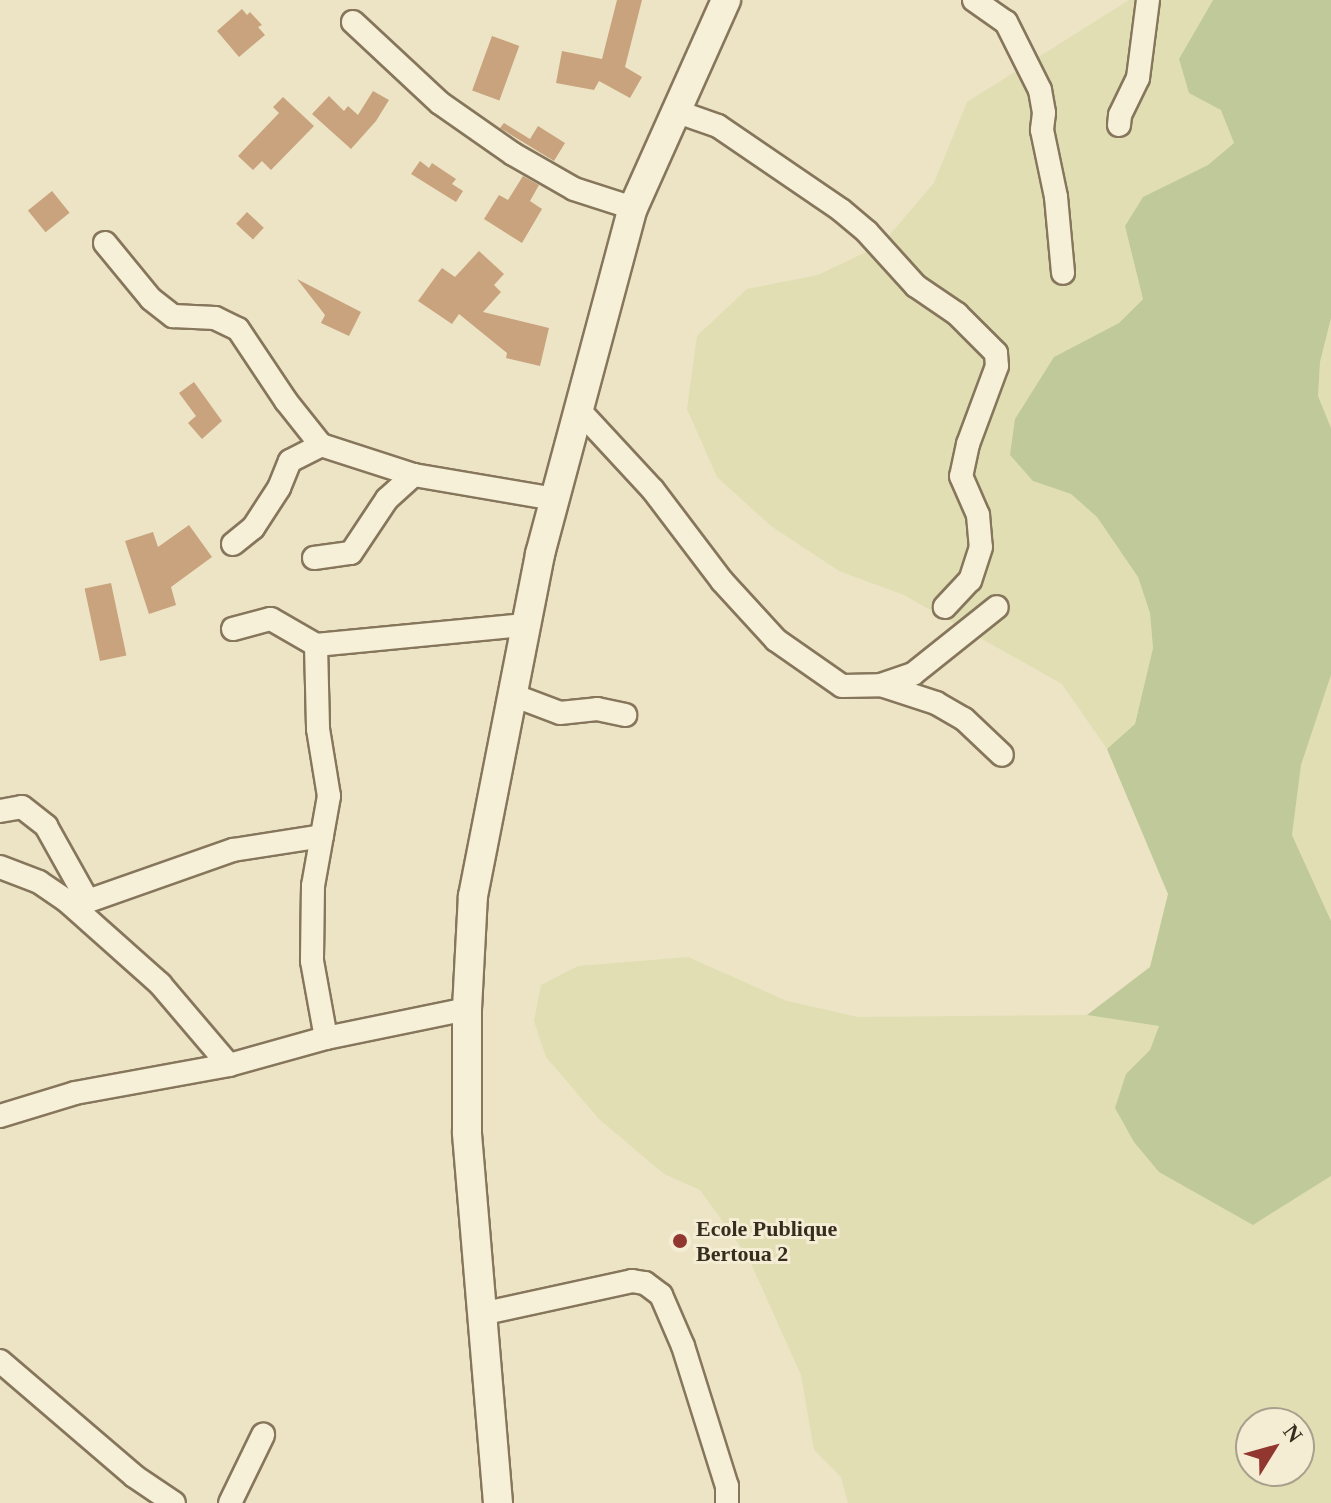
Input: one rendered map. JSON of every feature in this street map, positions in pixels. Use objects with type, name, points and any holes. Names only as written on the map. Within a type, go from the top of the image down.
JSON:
[{"type":"street","points":[[498,1503],[467,1132],[467,1009],[473,896],[510,694],[554,499],[633,208],[726,0]]},
{"type":"street","points":[[974,0],[1006,22],[1040,90],[1044,113],[1042,130],[1056,197],[1063,273]]},
{"type":"street","points":[[1119,125],[1138,78],[1148,0]]},
{"type":"street","points":[[353,22],[440,103],[513,154],[574,189],[633,208]]},
{"type":"street","points":[[678,112],[718,126],[841,210],[867,232],[916,286],[957,314],[996,353],[997,366],[968,444],[961,476],[978,515],[981,547],[970,580],[945,607]]},
{"type":"street","points":[[105,243],[151,299],[173,316],[215,318],[238,329],[286,401],[321,445],[414,475],[554,499]]},
{"type":"street","points":[[578,409],[653,490],[722,581],[776,640],[842,686],[881,685],[913,674],[997,607]]},
{"type":"street","points":[[233,544],[253,528],[279,488],[290,461],[321,445]]},
{"type":"street","points":[[314,558],[351,553],[387,499],[414,475]]},
{"type":"street","points":[[233,629],[271,619],[316,645],[525,625]]},
{"type":"street","points":[[316,645],[318,729],[329,796],[313,886],[312,961],[326,1038]]},
{"type":"street","points":[[881,685],[936,703],[964,719],[1002,755]]},
{"type":"street","points":[[510,694],[560,713],[597,709],[625,715]]},
{"type":"street","points":[[0,811],[22,807],[46,826],[88,901],[233,850],[322,836]]},
{"type":"street","points":[[0,867],[39,882],[67,901],[160,984],[229,1065]]},
{"type":"street","points":[[0,1116],[75,1093],[229,1065],[326,1038],[467,1009]]},
{"type":"street","points":[[481,1314],[632,1281],[645,1283],[661,1295],[683,1346],[727,1486],[727,1503]]},
{"type":"street","points":[[0,1361],[134,1476],[174,1503]]},
{"type":"street","points":[[230,1503],[263,1435]]},
{"type":"shaded area","points":[[1129,0],[1213,0],[1179,59],[1189,92],[1222,109],[1234,143],[1208,165],[1143,197],[1125,226],[1143,298],[1119,323],[1054,357],[1033,481],[1071,494],[1097,517],[1138,577],[1150,613],[1153,648],[1135,724],[1107,749],[1062,684],[904,595],[839,571],[771,526],[717,477],[687,409],[697,336],[747,289],[818,275],[881,245],[934,183],[967,102]]},
{"type":"shaded area","points":[[1331,318],[1331,428],[1318,396],[1320,362]]},
{"type":"shaded area","points":[[1331,675],[1331,921],[1292,835],[1301,765]]},
{"type":"shaded area","points":[[688,957],[787,1001],[858,1017],[1087,1015],[1159,1026],[1150,1050],[1126,1074],[1253,1225],[1331,1176],[1331,1503],[848,1503],[841,1477],[814,1450],[801,1375],[748,1257],[700,1190],[664,1174],[599,1119],[546,1057],[534,1021],[541,985],[578,966]]},
{"type":"green space","points":[[1213,0],[1331,0],[1331,318],[1320,362],[1318,396],[1331,428],[1331,675],[1301,765],[1292,835],[1331,921],[1331,1176],[1253,1225],[1159,1172],[1134,1142],[1115,1108],[1126,1074],[1150,1050],[1159,1026],[1087,1015],[1150,967],[1168,894],[1107,749],[1135,724],[1153,648],[1150,613],[1138,577],[1097,517],[1071,494],[1033,481],[1010,455],[1015,419],[1054,357],[1119,323],[1143,299],[1125,226],[1143,197],[1208,165],[1234,143],[1221,110],[1189,93],[1179,59]]},
{"type":"building","points":[[617,0],[642,0],[625,67],[642,77],[630,98],[599,81],[594,90],[556,83],[562,51],[602,59]]},
{"type":"building","points":[[242,9],[247,15],[250,12],[262,25],[258,27],[265,35],[239,57],[217,31]]},
{"type":"building","points":[[492,36],[519,46],[499,100],[472,91]]},
{"type":"building","points":[[373,91],[389,100],[376,121],[351,149],[312,114],[329,96],[344,111],[348,106],[358,115]]},
{"type":"building","points":[[283,97],[314,126],[271,170],[262,161],[253,170],[238,156],[279,113],[273,107]]},
{"type":"building","points":[[504,123],[530,139],[538,126],[565,143],[554,161],[500,128]]},
{"type":"building","points":[[420,161],[429,168],[432,163],[456,179],[452,184],[463,191],[456,202],[411,174]]},
{"type":"building","points":[[523,176],[539,185],[530,201],[542,209],[522,243],[484,219],[499,195],[508,200]]},
{"type":"building","points":[[52,191],[70,213],[46,232],[28,211]]},
{"type":"building","points":[[247,212],[264,228],[253,239],[236,224]]},
{"type":"building","points":[[479,251],[504,274],[494,285],[501,292],[483,312],[549,328],[540,366],[506,358],[507,353],[459,314],[452,324],[418,301],[442,268],[455,277]]},
{"type":"building","points":[[297,279],[361,312],[349,336],[321,323],[325,315]]},
{"type":"building","points":[[194,382],[222,421],[202,439],[188,423],[196,416],[179,393]]},
{"type":"building","points":[[189,525],[212,557],[171,587],[176,605],[149,614],[125,541],[153,532],[158,547]]},
{"type":"building","points":[[111,583],[126,655],[100,661],[85,589]]},
{"type":"place","name":"Ecole Publique Bertoua 2","points":[[680,1241]]}]
